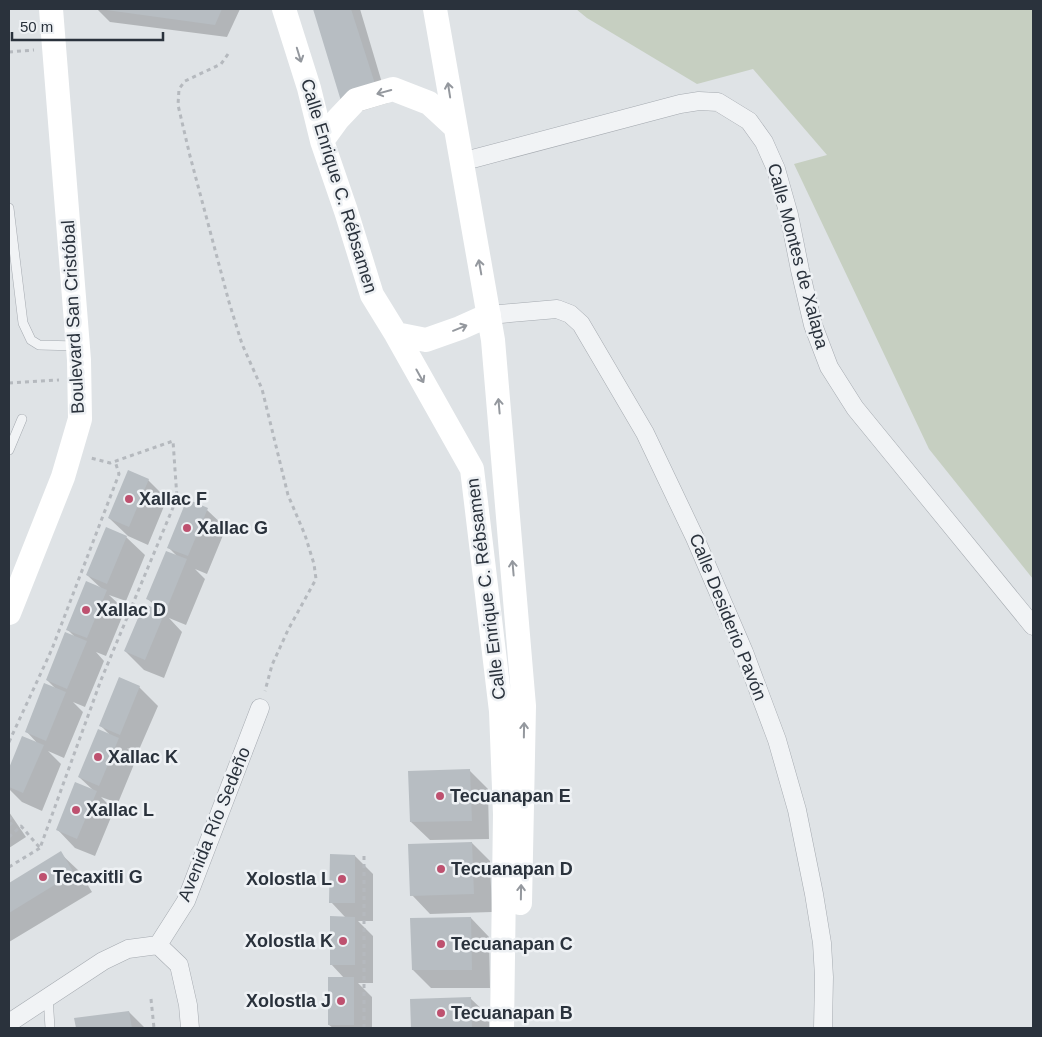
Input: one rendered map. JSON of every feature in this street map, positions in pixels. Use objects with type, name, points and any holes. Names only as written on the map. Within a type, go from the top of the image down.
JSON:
[{"type":"main road","name":"Boulevard San Cristóbal","points":[[9,612],[64,477],[80,419],[78,346],[52,9]]},
{"type":"main road","name":"Calle Enrique C. Rébsamen","points":[[284,9],[309,88],[322,141],[372,295],[472,469],[501,711],[505,814],[502,1028]]},
{"type":"main road","name":"Calle Enrique C. Rébsamen","points":[[435,9],[495,358],[524,706],[518,1028]]},
{"type":"main road","points":[[322,141],[338,119],[356,100],[393,90],[429,102],[455,127]]},
{"type":"main road","points":[[396,334],[426,340],[460,328],[488,315]]},
{"type":"street","name":"Calle Montes de Xalapa","points":[[461,162],[680,104],[699,101],[718,102],[749,120],[764,142],[776,169],[789,215],[813,324],[829,367],[856,408],[1033,626]]},
{"type":"street","name":"Calle Desiderio Pavón","points":[[488,315],[557,309],[570,314],[581,324],[645,433],[695,538],[744,652],[778,740],[797,810],[822,943],[824,977],[823,1028]]},
{"type":"street","name":"Avenida Río Sedeño","points":[[158,945],[186,901],[260,708]]},
{"type":"street","points":[[9,1023],[104,961],[128,949],[158,945],[179,964],[188,1005],[190,1028]]},
{"type":"lane","points":[[9,208],[23,323],[31,340],[39,345],[78,346]]},
{"type":"lane","points":[[9,450],[22,419]]},
{"type":"lane","points":[[495,803],[501,711]]},
{"type":"lane","points":[[48,996],[50,1028]]},
{"type":"path","points":[[228,54],[221,64],[185,81],[179,89],[178,105],[229,302],[242,344],[262,390],[288,495],[305,535],[314,564],[316,579],[272,666],[260,708]]},
{"type":"path","points":[[9,383],[79,379]]},
{"type":"path","points":[[9,867],[40,848],[101,680],[177,498],[173,440],[110,463],[71,452]]},
{"type":"path","points":[[9,742],[52,649],[116,484],[119,474],[116,461]]},
{"type":"path","points":[[9,825],[13,822],[10,817]]},
{"type":"path","points":[[9,836],[21,826],[40,848]]},
{"type":"path","points":[[364,855],[364,1028]]},
{"type":"path","points":[[151,999],[154,1028]]},
{"type":"green space","points":[[576,9],[1033,9],[1033,579],[929,449],[794,164],[827,155],[753,69],[697,84],[587,18]]},
{"type":"building","points":[[99,9],[222,9],[215,25]]},
{"type":"building","points":[[313,9],[351,9],[377,90],[341,101]]},
{"type":"building","name":"Xallac F","points":[[128,470],[149,479],[129,527],[108,518]]},
{"type":"building","name":"Xallac G","points":[[187,499],[208,508],[188,556],[167,548]]},
{"type":"building","points":[[106,527],[127,536],[107,584],[86,575]]},
{"type":"building","points":[[166,551],[187,559],[167,608],[146,599]]},
{"type":"building","name":"Xallac D","points":[[86,581],[107,590],[87,638],[66,630]]},
{"type":"building","points":[[144,604],[165,612],[145,660],[124,651]]},
{"type":"building","points":[[65,632],[87,641],[67,689],[46,680]]},
{"type":"building","points":[[119,677],[140,686],[120,735],[99,726]]},
{"type":"building","points":[[44,683],[66,692],[46,741],[25,732]]},
{"type":"building","name":"Xallac K","points":[[98,729],[119,738],[99,786],[78,777]]},
{"type":"building","points":[[22,736],[44,745],[23,793],[9,787],[9,768]]},
{"type":"building","name":"Tecuanapan E","points":[[470,769],[472,821],[410,822],[408,771]]},
{"type":"building","name":"Xallac L","points":[[75,782],[97,791],[77,839],[56,830]]},
{"type":"building","name":"Tecuanapan D","points":[[472,842],[474,894],[410,896],[408,844]]},
{"type":"building","name":"Tecaxitli G","points":[[61,851],[74,873],[9,913],[9,883]]},
{"type":"building","name":"Xolostla L","points":[[330,854],[355,855],[355,903],[329,903]]},
{"type":"building","name":"Xolostla K","points":[[330,916],[355,917],[355,965],[330,965]]},
{"type":"building","name":"Tecuanapan C","points":[[471,917],[472,970],[412,970],[410,918]]},
{"type":"building","name":"Xolostla J","points":[[328,977],[354,977],[354,1025],[328,1025]]},
{"type":"building","name":"Tecuanapan B","points":[[471,997],[472,1028],[411,1028],[410,999]]},
{"type":"building","points":[[129,1011],[132,1028],[76,1028],[74,1018]]},
{"type":"place","name":"Xallac F","points":[[129,499]]},
{"type":"place","name":"Xallac G","points":[[187,528]]},
{"type":"place","name":"Xallac D","points":[[86,610]]},
{"type":"place","name":"Xallac K","points":[[98,757]]},
{"type":"place","name":"Tecuanapan E","points":[[440,796]]},
{"type":"place","name":"Xallac L","points":[[76,810]]},
{"type":"place","name":"Tecuanapan D","points":[[441,869]]},
{"type":"place","name":"Tecaxitli G","points":[[43,877]]},
{"type":"place","name":"Xolostla L","points":[[342,879]]},
{"type":"place","name":"Xolostla K","points":[[343,941]]},
{"type":"place","name":"Tecuanapan C","points":[[441,944]]},
{"type":"place","name":"Xolostla J","points":[[341,1001]]},
{"type":"place","name":"Tecuanapan B","points":[[441,1013]]}]
